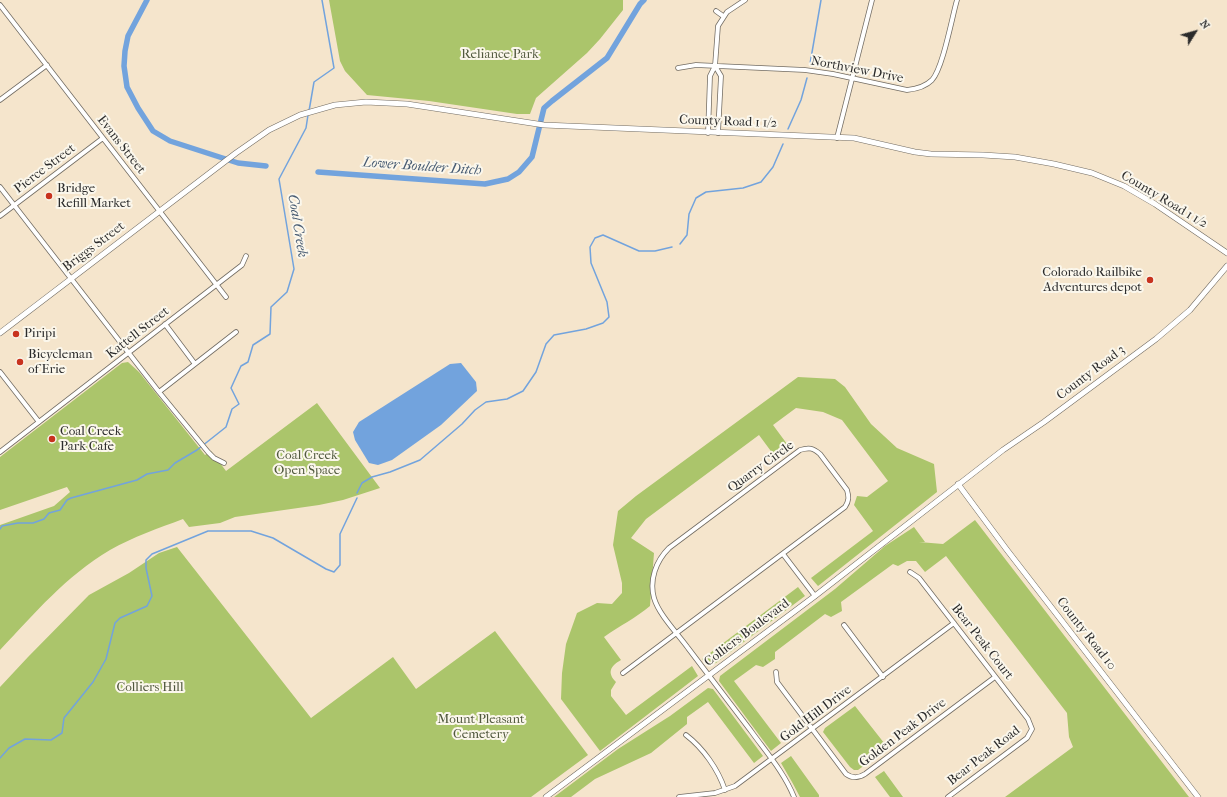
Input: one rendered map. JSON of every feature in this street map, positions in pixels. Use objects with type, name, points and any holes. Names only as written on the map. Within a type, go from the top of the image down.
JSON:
[{"type":"street","points":[[708,133],[710,76],[715,66],[718,28],[723,16],[730,9],[745,0]]},
{"type":"street","points":[[837,138],[872,0]]},
{"type":"street","name":"Northview Drive","points":[[678,68],[696,65],[805,70],[907,90],[918,89],[928,84],[936,76],[957,0]]},
{"type":"street","name":"Evans Street","points":[[0,4],[226,297]]},
{"type":"street","points":[[716,11],[723,16]]},
{"type":"street","points":[[0,100],[47,65]]},
{"type":"street","points":[[715,66],[721,76],[718,133]]},
{"type":"street","name":"County Road 1 1/2","points":[[221,164],[263,133],[300,115],[335,105],[366,102],[395,102],[544,125],[866,140],[915,152],[1015,157],[1082,170],[1124,186],[1155,204],[1227,253]]},
{"type":"street","name":"Pierce Street","points":[[0,216],[103,138]]},
{"type":"street","name":"Briggs Street","points":[[0,333],[221,164]]},
{"type":"street","points":[[0,187],[159,392],[208,452],[214,458],[224,463]]},
{"type":"street","name":"Kattell Street","points":[[0,452],[217,285],[242,265],[246,256]]},
{"type":"street","name":"County Road 3","points":[[958,484],[1050,417],[1178,320],[1201,298],[1227,266]]},
{"type":"street","points":[[165,324],[195,364]]},
{"type":"street","points":[[159,392],[236,332]]},
{"type":"street","points":[[0,372],[39,422]]},
{"type":"street","name":"Quarry Circle","points":[[676,632],[845,507],[849,496],[847,490],[815,449],[808,447],[800,450],[676,542],[663,554],[658,562],[654,575],[653,589],[654,598],[662,612],[676,632],[772,759],[794,797]]},
{"type":"street","name":"Colliers Boulevard","points":[[546,797],[709,676],[958,484]]},
{"type":"street","name":"County Road 10","points":[[958,484],[1007,550],[1198,797]]},
{"type":"street","points":[[783,554],[814,596]]},
{"type":"street","name":"Bear Peak Court","points":[[910,572],[919,578],[996,676],[1028,719],[1032,729]]},
{"type":"street","name":"Gold Hill Drive","points":[[679,797],[715,793],[735,786],[954,623]]},
{"type":"street","points":[[844,625],[882,677]]},
{"type":"street","points":[[622,673],[676,632]]},
{"type":"street","points":[[776,672],[778,682],[812,729]]},
{"type":"street","name":"Golden Peak Drive","points":[[812,729],[846,774],[850,777],[857,778],[869,771],[996,676]]},
{"type":"street","name":"Bear Peak Road","points":[[948,797],[1027,738],[1032,729]]},
{"type":"street","points":[[686,735],[695,742],[717,771],[725,790]]},
{"type":"green space","name":"Reliance Park","points":[[329,0],[623,0],[623,10],[587,53],[536,98],[530,114],[517,114],[429,101],[367,95],[345,71],[340,61]]},
{"type":"green space","name":"Coal Creek Open Space","points":[[128,362],[139,372],[205,455],[211,451],[226,471],[317,403],[380,488],[343,500],[319,505],[235,517],[220,523],[189,527],[183,519],[155,529],[119,545],[79,571],[39,609],[0,650],[0,525],[54,506],[70,492],[67,487],[0,510],[0,457],[122,363]]},
{"type":"green space","points":[[798,377],[835,379],[845,387],[871,424],[897,448],[934,464],[937,492],[818,586],[811,578],[873,531],[854,505],[857,496],[867,497],[888,481],[842,420],[823,412],[796,408],[773,425],[790,448],[776,458],[759,435],[646,519],[631,538],[654,553],[650,606],[604,637],[621,660],[612,667],[611,670],[611,676],[616,682],[611,690],[611,696],[626,715],[692,666],[698,676],[600,751],[561,699],[562,673],[566,644],[577,613],[597,603],[612,604],[622,593],[622,583],[613,545],[618,511],[636,496]]},
{"type":"green space","points":[[975,520],[1189,797],[1005,797],[1073,747],[1069,737],[1067,713],[946,556],[925,572],[916,561],[907,561],[898,566],[893,564],[841,602],[842,611],[831,617],[825,614],[775,652],[775,659],[763,667],[756,665],[734,681],[781,743],[771,751],[719,681],[720,676],[835,589],[885,546],[914,527],[925,542],[919,542],[943,544]]},
{"type":"green space","name":"Colliers Hill","points":[[177,547],[311,718],[393,657],[416,689],[495,631],[588,755],[531,797],[0,797],[0,687],[89,595],[129,573],[159,553]]},
{"type":"green space","points":[[798,587],[805,596],[716,663],[707,665],[702,659]]},
{"type":"green space","points":[[708,688],[713,689],[763,756],[754,763],[708,702],[687,717],[687,724],[651,753],[595,779],[571,797],[554,797],[618,749],[670,716]]},
{"type":"green space","points":[[855,706],[888,748],[858,770],[854,770],[850,767],[823,732],[825,728]]},
{"type":"green space","points":[[791,756],[819,797],[800,797],[781,763]]},
{"type":"green space","points":[[884,771],[903,797],[890,797],[875,777]]},
{"type":"water","points":[[461,363],[476,382],[477,391],[441,425],[392,460],[378,465],[369,463],[355,440],[353,432],[359,422],[450,364]]},
{"type":"waterway","name":"Lower Boulder Ditch","points":[[147,0],[128,36],[124,66],[127,87],[138,108],[153,131],[170,141],[238,163],[266,166]]},
{"type":"waterway","name":"Coal Creek","points":[[309,111],[314,82],[334,68],[322,0]]},
{"type":"waterway","name":"Lower Boulder Ditch","points":[[318,172],[485,184],[508,179],[519,172],[532,157],[544,108],[607,58],[640,4],[644,0]]},
{"type":"waterway","points":[[810,64],[821,0]]},
{"type":"waterway","points":[[788,129],[801,100],[807,78]]},
{"type":"waterway","name":"Coal Creek","points":[[0,529],[2,526],[18,523],[33,523],[44,519],[49,513],[60,510],[67,500],[71,498],[137,480],[147,474],[168,470],[175,463],[197,450],[226,427],[232,409],[239,404],[231,388],[241,366],[248,362],[253,345],[270,334],[271,307],[287,292],[294,269],[279,179],[306,128],[308,115]]},
{"type":"waterway","points":[[680,244],[687,235],[689,214],[696,198],[706,192],[743,188],[761,182],[773,167],[783,144]]},
{"type":"waterway","points":[[357,493],[362,483],[372,477],[390,472],[420,460],[462,424],[475,410],[486,402],[507,399],[523,391],[536,372],[546,344],[554,335],[586,329],[603,323],[609,317],[607,302],[591,263],[590,247],[595,238],[603,235],[639,251],[655,251],[672,247]]},
{"type":"waterway","points":[[0,758],[9,748],[25,739],[51,740],[62,733],[64,718],[93,682],[106,659],[115,623],[120,618],[147,606],[152,596],[146,568],[146,560],[152,554],[208,531],[251,531],[273,538],[326,569],[334,572],[340,565],[340,534],[357,498]]},
{"type":"place","name":"Bridge Refill Market","points":[[49,196]]},
{"type":"place","name":"Colorado Railbike Adventures depot","points":[[1150,280]]},
{"type":"place","name":"Piripi","points":[[16,334]]},
{"type":"place","name":"Bicycleman of Erie","points":[[20,362]]},
{"type":"place","name":"Coal Creek Park Cafe","points":[[52,439]]},
{"type":"park label","name":"Mount Pleasant Cemetery","points":[[481,728]]}]
